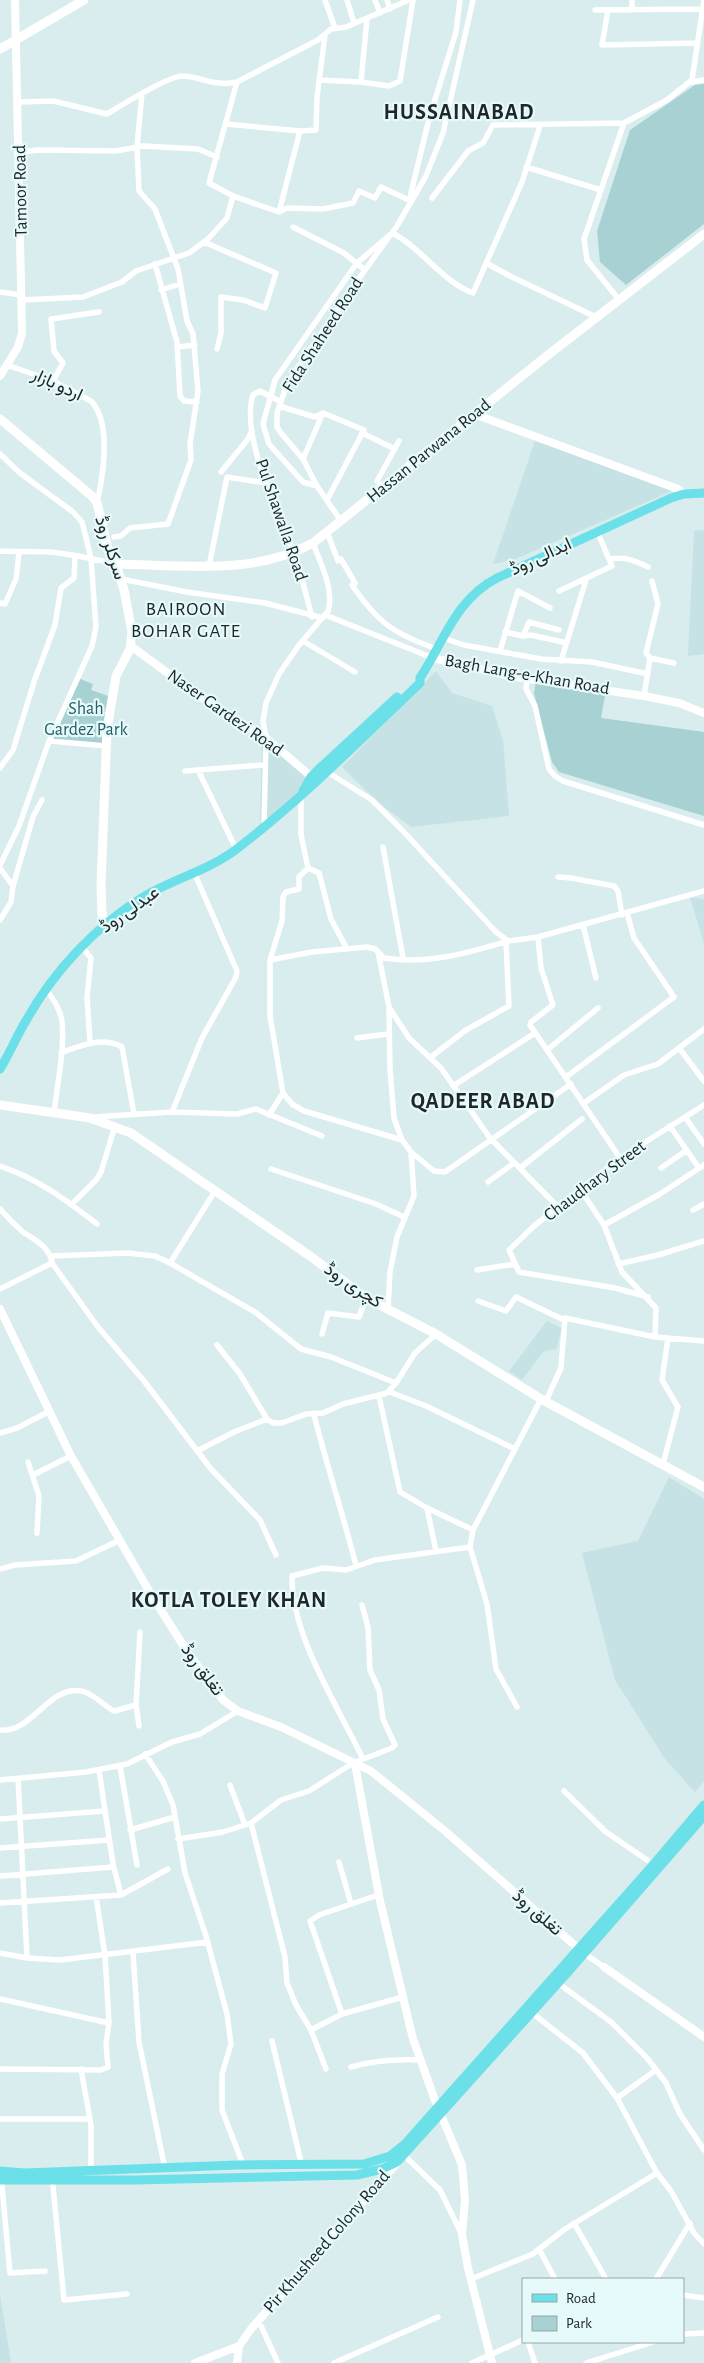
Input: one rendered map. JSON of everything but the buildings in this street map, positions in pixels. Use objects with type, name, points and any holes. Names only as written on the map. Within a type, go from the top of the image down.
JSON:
[{"type":"main road","points":[[0,49],[84,0]]},
{"type":"main road","name":"Hassan Parwana Road","points":[[116,564],[209,566],[253,564],[294,553],[313,543],[704,234]]},
{"type":"main road","name":"سرکلر روڈ","points":[[0,419],[88,492],[96,503],[108,554],[116,564],[130,617],[131,646],[116,676],[111,700],[106,746],[101,886],[102,915],[107,924]]},
{"type":"main road","name":"ابدالی روڈ","points":[[420,678],[462,605],[487,583],[597,531],[684,494],[704,493]]},
{"type":"main road","name":"عبدلی روڈ","points":[[0,1069],[27,1018],[46,990],[82,947],[107,924],[144,896],[236,849],[301,794],[420,678]]},
{"type":"main road","name":"کچری روڈ","points":[[0,1106],[90,1118],[131,1133],[310,1256],[366,1298],[436,1334],[544,1400],[704,1487]]},
{"type":"main road","points":[[0,2171],[25,2173],[237,2165],[364,2164],[390,2156],[411,2137],[518,2019],[704,1805]]},
{"type":"main road","points":[[1,2183],[357,2175],[382,2169],[406,2158],[704,1816]]},
{"type":"street","name":"Tamoor Road","points":[[0,376],[18,347],[22,333],[19,102],[15,0]]},
{"type":"street","points":[[325,0],[335,28]]},
{"type":"street","points":[[346,0],[354,23]]},
{"type":"street","points":[[375,0],[380,13]]},
{"type":"street","points":[[387,0],[390,9]]},
{"type":"street","points":[[19,102],[53,101],[107,114],[142,93],[182,76],[225,85],[237,82],[311,44],[335,28],[354,23],[411,0]]},
{"type":"street","points":[[319,80],[360,82],[389,86],[400,81],[411,0]]},
{"type":"street","points":[[237,82],[209,183],[233,196],[279,212],[286,208],[333,208],[353,202],[359,191],[375,198],[381,187],[411,201],[411,192],[429,119],[456,32],[460,0]]},
{"type":"street","name":"Fida Shaheed Road","points":[[341,521],[317,486],[303,459],[277,427],[280,404],[293,377],[316,340],[392,233],[426,176],[443,133],[473,0]]},
{"type":"street","points":[[632,0],[632,10]]},
{"type":"street","points":[[691,82],[704,1]]},
{"type":"street","points":[[595,10],[703,9]]},
{"type":"street","points":[[608,10],[602,45],[697,43]]},
{"type":"street","points":[[360,82],[367,18]]},
{"type":"street","points":[[226,124],[300,131],[316,130],[319,80],[325,35]]},
{"type":"street","points":[[432,198],[468,151],[483,143],[493,125],[540,126],[624,123],[667,100],[691,82],[704,80]]},
{"type":"street","points":[[114,536],[122,536],[130,528],[168,524],[191,460],[190,444],[198,391],[195,345],[193,334],[186,321],[178,269],[155,210],[139,191],[137,147],[142,93]]},
{"type":"street","points":[[620,300],[587,260],[584,239],[624,123]]},
{"type":"street","points":[[317,486],[303,482],[269,444],[263,424],[274,380],[357,263],[392,233],[408,241],[460,288],[473,293],[526,167],[540,126]]},
{"type":"street","points":[[279,212],[300,131]]},
{"type":"street","points":[[20,152],[39,150],[116,151],[137,147],[198,149],[217,157]]},
{"type":"street","points":[[526,167],[600,190]]},
{"type":"street","points":[[0,292],[22,297],[83,297],[122,282],[136,271],[189,253],[204,242],[227,218],[233,196]]},
{"type":"street","points":[[294,227],[344,253],[365,270]]},
{"type":"street","points":[[204,242],[276,273],[265,308],[243,300],[221,297],[221,333],[217,349]]},
{"type":"street","points":[[486,263],[598,318]]},
{"type":"street","points":[[155,264],[177,347],[180,396],[184,401],[197,402]]},
{"type":"street","points":[[161,290],[180,284]]},
{"type":"street","points":[[53,381],[63,363],[54,351],[51,320],[100,312]]},
{"type":"street","points":[[177,347],[195,345]]},
{"type":"street","name":"اردو بازار","points":[[7,365],[53,381],[91,400],[101,418],[102,480],[96,503]]},
{"type":"street","name":"Pul Shawalla Road","points":[[270,396],[260,391],[253,394],[252,430],[266,483],[294,553],[312,617]]},
{"type":"street","points":[[270,396],[280,404],[315,417],[323,413],[364,430],[327,500]]},
{"type":"street","points":[[303,459],[323,413]]},
{"type":"street","points":[[474,414],[678,489],[684,494]]},
{"type":"street","points":[[221,472],[248,439],[252,430]]},
{"type":"street","points":[[362,434],[395,449]]},
{"type":"street","points":[[383,489],[377,481],[399,441]]},
{"type":"street","points":[[0,454],[20,473],[82,522],[91,558],[96,628],[92,646],[50,741],[18,826],[0,866],[13,886]]},
{"type":"street","points":[[209,566],[227,477],[266,483]]},
{"type":"street","points":[[559,591],[611,567],[610,559],[597,531]]},
{"type":"street","points":[[327,532],[338,561],[341,559],[355,583],[352,585],[373,614],[389,627],[411,640],[437,649]]},
{"type":"street","points":[[264,826],[266,738],[263,721],[271,688],[303,641],[324,617],[330,605],[330,599],[313,543]]},
{"type":"street","points":[[0,550],[19,553],[49,552],[116,564]]},
{"type":"street","points":[[0,603],[5,604],[12,589],[19,553]]},
{"type":"street","points":[[0,768],[13,750],[34,682],[55,625],[61,588],[74,578],[75,556]]},
{"type":"street","points":[[610,559],[620,557],[630,559],[648,567]]},
{"type":"street","name":"Bagh Lang-e-Khan Road","points":[[121,579],[187,592],[265,603],[312,617],[324,617],[433,658],[527,679],[679,703],[704,713]]},
{"type":"street","points":[[561,661],[586,580]]},
{"type":"street","points":[[652,581],[658,601],[646,654],[650,658],[674,663]]},
{"type":"street","points":[[500,651],[518,591],[550,608]]},
{"type":"street","points":[[523,636],[529,622],[559,630]]},
{"type":"street","points":[[505,632],[523,636],[531,635],[567,643]]},
{"type":"street","points":[[443,638],[464,645],[541,659],[592,662],[648,674]]},
{"type":"street","points":[[303,641],[356,672]]},
{"type":"street","name":"Naser Gardezi Road","points":[[131,646],[196,694],[266,738],[314,780]]},
{"type":"street","points":[[644,696],[650,658]]},
{"type":"street","points":[[527,679],[526,689],[535,706],[549,769],[555,776],[563,781],[704,825]]},
{"type":"street","points":[[50,741],[106,746]]},
{"type":"street","points":[[186,771],[264,766]]},
{"type":"street","points":[[198,770],[236,849]]},
{"type":"street","points":[[324,770],[372,800],[402,830],[438,872],[507,941],[509,1006],[466,1030],[430,1057]]},
{"type":"street","points":[[301,794],[301,835],[308,868]]},
{"type":"street","points":[[0,920],[11,902],[13,886],[33,817],[42,800]]},
{"type":"street","points":[[383,847],[403,958]]},
{"type":"street","points":[[308,868],[319,873],[331,918],[346,949]]},
{"type":"street","points":[[308,868],[299,877],[298,888],[284,895],[282,921],[270,960],[270,1016],[284,1093],[292,1104],[304,1111],[402,1140]]},
{"type":"street","points":[[172,1112],[202,1038],[236,977],[237,971],[194,872]]},
{"type":"street","points":[[558,877],[614,886],[618,891],[634,938],[674,997],[566,1077]]},
{"type":"street","points":[[270,960],[368,947],[378,952],[384,958],[442,958],[507,941],[538,938],[704,891]]},
{"type":"street","points":[[583,925],[596,978]]},
{"type":"street","points":[[538,938],[542,968],[553,1005],[531,1022],[530,1025],[620,1158]]},
{"type":"street","points":[[82,947],[91,958],[89,994],[87,998],[90,1042]]},
{"type":"street","points":[[378,952],[389,1007],[388,1034],[394,1118],[402,1140],[411,1152],[434,1171],[441,1173],[571,1084]]},
{"type":"street","points":[[46,990],[56,1003],[62,1020],[61,1053],[54,1114]]},
{"type":"street","points":[[389,1007],[410,1038],[441,1068],[490,1138],[558,1207]]},
{"type":"street","points":[[547,1050],[598,1008]]},
{"type":"street","points":[[584,1103],[624,1075],[654,1067],[704,1029]]},
{"type":"street","points":[[452,1086],[535,1033]]},
{"type":"street","points":[[357,1038],[388,1034]]},
{"type":"street","points":[[61,1053],[90,1042],[115,1044],[122,1047],[134,1114]]},
{"type":"street","points":[[679,1048],[704,1081]]},
{"type":"street","points":[[268,1114],[284,1093]]},
{"type":"street","name":"Chaudhary Street","points":[[648,1298],[615,1288],[518,1271],[510,1248],[620,1158],[704,1105]]},
{"type":"street","points":[[90,1118],[172,1112],[237,1114],[252,1109],[322,1136]]},
{"type":"street","points":[[685,1118],[704,1144]]},
{"type":"street","points":[[520,1168],[582,1119]]},
{"type":"street","points":[[72,1204],[96,1180],[101,1172],[115,1126]]},
{"type":"street","points":[[604,1225],[702,1167],[670,1126]]},
{"type":"street","points":[[661,1168],[687,1150]]},
{"type":"street","points":[[388,1309],[390,1272],[404,1217],[414,1196],[411,1152]]},
{"type":"street","points":[[488,1182],[514,1163]]},
{"type":"street","points":[[0,1166],[30,1178],[72,1204],[97,1224]]},
{"type":"street","points":[[271,1169],[376,1204],[404,1217]]},
{"type":"street","points":[[580,1189],[604,1225],[622,1272],[656,1308],[655,1337]]},
{"type":"street","points":[[170,1263],[215,1191]]},
{"type":"street","points":[[693,1210],[704,1204]]},
{"type":"street","points":[[0,1209],[24,1232],[40,1242],[98,1328],[144,1381],[197,1452],[260,1520],[276,1555]]},
{"type":"street","points":[[618,1264],[658,1255],[704,1241]]},
{"type":"street","points":[[0,1290],[51,1260],[142,1254],[170,1263],[254,1312],[301,1348],[330,1357],[396,1383]]},
{"type":"street","points":[[478,1270],[515,1264]]},
{"type":"street","points":[[478,1301],[506,1311],[516,1297],[564,1320],[569,1318],[655,1337],[704,1342]]},
{"type":"street","points":[[322,1334],[328,1313],[359,1317],[366,1298]]},
{"type":"street","name":"تغلق روڈ","points":[[0,1309],[48,1412],[71,1456],[152,1596],[207,1680],[223,1700],[238,1711],[282,1727],[371,1771],[388,1783],[579,1949]]},
{"type":"street","points":[[517,1707],[496,1669],[487,1604],[470,1547],[474,1530],[516,1448],[561,1368],[564,1320]]},
{"type":"street","points":[[217,1345],[240,1374],[267,1419],[273,1423],[282,1423],[306,1414],[314,1415],[343,1404],[390,1392],[414,1353],[436,1334]]},
{"type":"street","points":[[663,1464],[678,1407],[662,1380],[668,1338]]},
{"type":"street","points":[[390,1392],[426,1406],[516,1448]]},
{"type":"street","points":[[379,1396],[400,1492],[427,1508],[474,1530]]},
{"type":"street","points":[[0,1433],[17,1428],[48,1412]]},
{"type":"street","points":[[314,1415],[331,1483],[346,1521],[356,1565]]},
{"type":"street","points":[[197,1452],[234,1432],[267,1419]]},
{"type":"street","points":[[33,1475],[71,1456]]},
{"type":"street","points":[[28,1462],[39,1496],[37,1533]]},
{"type":"street","points":[[427,1508],[436,1551]]},
{"type":"street","points":[[0,1568],[15,1565],[76,1561],[120,1540]]},
{"type":"street","points":[[363,1759],[310,1654],[297,1612],[292,1578],[295,1574],[319,1568],[339,1571],[356,1565],[470,1547]]},
{"type":"street","points":[[178,1838],[222,1832],[248,1824],[281,1800],[309,1791],[363,1759],[392,1748],[395,1745],[383,1719],[378,1690],[370,1670],[368,1627],[362,1605]]},
{"type":"street","points":[[138,1726],[136,1705],[140,1632]]},
{"type":"street","points":[[0,1730],[15,1729],[51,1701],[66,1692],[84,1692],[114,1711],[136,1705]]},
{"type":"street","points":[[0,1780],[99,1770],[120,1766],[172,1742],[200,1734],[238,1711]]},
{"type":"street","points":[[145,1754],[168,1792],[190,1892],[208,1942],[232,2035],[230,2050],[222,2074],[222,2110],[242,2162]]},
{"type":"street","points":[[354,1764],[378,1895],[402,1997],[420,2060],[462,2165],[465,2200],[462,2235]]},
{"type":"street","points":[[120,1766],[137,1864]]},
{"type":"street","points":[[99,1770],[113,1867],[121,1895]]},
{"type":"street","points":[[18,1778],[27,1958]]},
{"type":"street","points":[[230,1785],[248,1824],[285,1957],[287,1983],[296,2005],[310,2030],[326,2069]]},
{"type":"street","points":[[564,1791],[606,1832],[647,1860]]},
{"type":"street","points":[[0,1819],[105,1811]]},
{"type":"street","points":[[130,1830],[175,1817]]},
{"type":"street","points":[[0,1848],[109,1840]]},
{"type":"street","points":[[339,1862],[351,1904]]},
{"type":"street","points":[[0,1876],[113,1867]]},
{"type":"street","points":[[0,1903],[121,1895],[168,1869]]},
{"type":"street","points":[[342,2014],[310,1921],[319,1915],[378,1895]]},
{"type":"street","points":[[0,2069],[105,2070],[108,2067],[106,2044],[109,2023],[105,1955],[96,1897]]},
{"type":"street","points":[[0,1953],[27,1958],[60,1960],[133,1953],[208,1942]]},
{"type":"street","points":[[579,1949],[704,2036]]},
{"type":"street","points":[[133,1953],[139,2042],[164,2164]]},
{"type":"street","points":[[562,1986],[611,2022],[631,2041],[666,2083],[680,2114],[704,2150]]},
{"type":"street","points":[[310,2030],[342,2014],[402,1997]]},
{"type":"street","points":[[0,1999],[109,2023]]},
{"type":"street","points":[[536,2016],[583,2053],[617,2098],[657,2174],[671,2191],[694,2233],[704,2244]]},
{"type":"street","points":[[272,2041],[301,2162]]},
{"type":"street","points":[[351,2068],[371,2061],[387,2059],[420,2060]]},
{"type":"street","points":[[81,2070],[90,2119],[91,2166]]},
{"type":"street","points":[[617,2098],[656,2070]]},
{"type":"street","points":[[0,2119],[90,2119]]},
{"type":"street","points":[[406,2158],[440,2190],[462,2235],[492,2363]]},
{"type":"street","name":"Pir Khusheed Colony Road","points":[[239,2346],[251,2329],[406,2158]]},
{"type":"street","points":[[471,2279],[520,2260],[574,2223],[657,2174]]},
{"type":"street","points":[[1,2183],[10,2273],[46,2271]]},
{"type":"street","points":[[53,2186],[64,2300],[127,2294]]},
{"type":"street","points":[[574,2223],[605,2278]]},
{"type":"street","points":[[657,2278],[690,2223]]},
{"type":"street","points":[[539,2248],[554,2278]]},
{"type":"street","points":[[684,2295],[703,2297]]},
{"type":"street","points":[[334,2363],[438,2317]]},
{"type":"street","points":[[261,2326],[278,2363]]},
{"type":"street","points":[[684,2334],[704,2333]]},
{"type":"street","points":[[472,2363],[490,2353],[522,2340]]},
{"type":"street","points":[[528,2343],[534,2363]]},
{"type":"street","points":[[586,2363],[650,2343]]},
{"type":"street","points":[[195,2363],[239,2346],[237,2363]]},
{"type":"shaded area","points":[[536,438],[672,491],[513,560],[493,564]]},
{"type":"shaded area","points":[[704,530],[704,654],[688,656],[694,531]]},
{"type":"shaded area","points":[[436,671],[452,693],[492,706],[503,740],[509,816],[411,827],[379,803],[342,767]]},
{"type":"shaded area","points":[[262,739],[311,777],[300,797],[260,829]]},
{"type":"shaded area","points":[[690,897],[704,899],[704,944]]},
{"type":"shaded area","points":[[547,1321],[562,1328],[556,1349],[544,1351],[522,1380],[509,1371]]},
{"type":"shaded area","points":[[669,1477],[704,1499],[704,1781],[695,1792],[665,1759],[615,1680],[582,1553],[638,1541]]},
{"type":"shaded area","points":[[0,2294],[11,2363],[0,2363]]},
{"type":"green space","points":[[704,84],[704,224],[626,285],[600,262],[597,231],[630,130],[695,85]]},
{"type":"green space","name":"Shah Gardez Park","points":[[78,678],[93,684],[91,690],[111,697],[106,746],[50,741]]},
{"type":"green space","points":[[536,680],[606,690],[601,718],[704,732],[704,816],[559,772],[552,762],[534,693]]},
{"type":"district","name":"HUSSAINABAD","points":[[459,112]]},
{"type":"district","name":"BAIROON BOHAR GATE","points":[[186,620]]},
{"type":"district","name":"QADEER ABAD","points":[[483,1101]]},
{"type":"district","name":"KOTLA TOLEY KHAN","points":[[229,1600]]}]
